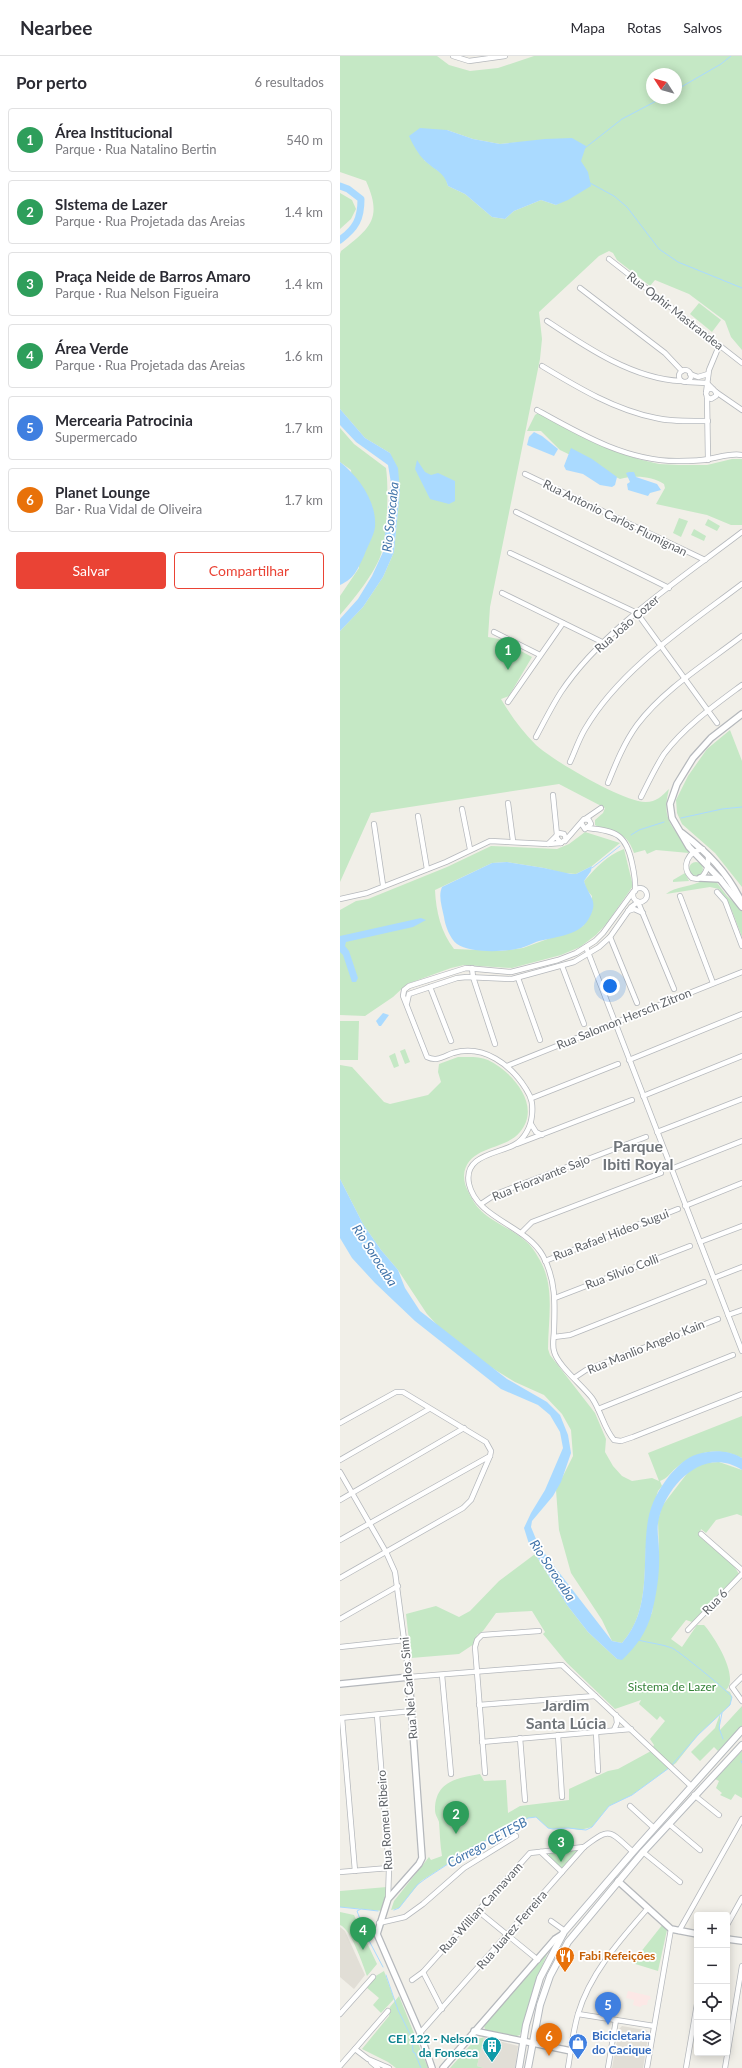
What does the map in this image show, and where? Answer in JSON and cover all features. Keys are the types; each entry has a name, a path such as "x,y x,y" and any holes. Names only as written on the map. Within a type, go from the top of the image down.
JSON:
{"main road":[{"path":"519,2068 523,2041 540,1978 565,1932 654,1828 742,1730"},
{"path":"528,2068 540,2005 550,1976 562,1952 576,1931 643,1852 742,1745"},
{"path":"691,1786 699,1790"}],"street":[{"path":"453,56 469,61 505,56"},
{"name":"Rua Ophir Mastrandea","path":"608,259 742,363"},
{"path":"580,288 665,353 682,371 688,371 690,374 698,376 708,374"},
{"path":"547,320 584,344 633,370 660,379 687,382 707,382 723,398 742,410"},
{"path":"708,460 707,382 708,374 719,346"},
{"path":"542,366 595,396 637,413 668,420 708,421"},
{"path":"681,381 679,375 682,371"},
{"path":"687,382 690,379 690,374"},
{"path":"706,395 708,389 715,390"},
{"path":"708,407 714,399 715,390"},
{"path":"706,395 714,399 723,398"},
{"path":"537,410 575,431 611,447 641,456 677,461 708,460 734,454 742,455"},
{"name":"Rua Antonio Carlos Flumignan","path":"525,474 705,560"},
{"path":"516,512 669,588"},
{"name":"Rua João Cozer","path":"536,737 561,692 582,666 604,643 637,613 742,532"},
{"path":"510,553 637,613 717,723"},
{"path":"570,762 585,730 607,698 626,677 661,647 742,584"},
{"path":"502,593 604,643"},
{"path":"508,702 563,623"},
{"path":"494,632 540,655"},
{"path":"608,783 622,749 638,724 664,696 742,636"},
{"path":"641,797 665,754 683,733 708,710 742,685"},
{"path":"742,714 711,738 692,758 677,784 670,804 672,818 692,854 708,865 742,907"},
{"path":"552,795 557,825 563,842"},
{"path":"508,803 513,841"},
{"path":"601,808 585,819 587,825 595,829 617,835 625,841 629,848 635,878 634,899 641,901"},
{"path":"462,809 470,849"},
{"path":"340,899 367,893 384,885 456,858 470,849 490,841 548,844 563,842 575,832 587,825 594,814"},
{"path":"418,816 427,869"},
{"path":"374,824 384,885"},
{"path":"679,831 703,849 732,882 742,903"},
{"path":"548,844 560,835 575,832"},
{"path":"560,835 563,842"},
{"path":"703,849 692,854 685,867 686,870 692,878 720,879"},
{"path":"700,878 708,865 708,855"},
{"path":"408,1008 406,999 409,994 457,978 518,978 562,966 588,954 610,937 628,911 646,895 635,878"},
{"path":"515,1144 524,1135 531,1124 533,1107 532,1098 507,1066 493,1057 480,1052 455,1053 436,1059 428,1057 403,996 404,990 408,986 450,972 472,968 511,972 558,960 586,948 603,933 634,892 639,888 643,889"},
{"path":"717,892 725,901 742,946"},
{"path":"680,896 713,983"},
{"path":"641,901 644,914 674,989"},
{"path":"628,911 638,910 644,914"},
{"path":"610,937 637,1003"},
{"path":"586,948 742,1351"},
{"path":"562,966 584,1024"},
{"path":"472,968 473,977 495,1044"},
{"name":"Rua Salomon Hersch Zitron","path":"507,1066 742,972"},
{"path":"518,978 540,1040"},
{"path":"430,987 450,1041"},
{"path":"629,1060 742,1014"},
{"path":"643,1096 742,1056"},
{"path":"532,1098 618,1064"},
{"path":"657,1132 742,1099"},
{"path":"632,1100 542,1135 481,1156 471,1167 469,1173 469,1185 488,1212 521,1233 536,1246 545,1261 551,1276 555,1298 553,1346 555,1356 598,1409 610,1436 614,1440 621,1441 742,1394"},
{"path":"531,1124 536,1132 542,1135"},
{"name":"Rua Fioravante Sajo","path":"481,1204 496,1194 646,1137"},
{"path":"671,1169 742,1141"},
{"path":"521,1233 532,1222 661,1173"},
{"path":"685,1206 742,1184"},
{"name":"Rua Rafael Hideo Sugui","path":"545,1261 678,1209"},
{"path":"700,1242 742,1226"},
{"name":"Rua Silvio Colli","path":"555,1298 690,1246"},
{"path":"714,1278 742,1267"},
{"path":"554,1337 570,1335 704,1282"},
{"path":"728,1315 742,1310"},
{"name":"Rua Manlio Angelo Kain","path":"574,1378 586,1370 718,1319"},
{"path":"598,1409 733,1355"},
{"path":"340,1423 396,1392 403,1392 486,1442 491,1450 490,1456 471,1500 463,1508 340,1578"},
{"path":"340,1460 429,1409"},
{"path":"340,1500 464,1428"},
{"path":"340,1540 490,1456"},
{"path":"474,1465 479,1469 482,1475"},
{"name":"Rua Nei Carlos Simi","path":"340,1472 386,1552 395,1572 405,1640 412,1711 422,1858 419,1864 388,1901"},
{"path":"701,1534 742,1570"},
{"name":"Rua 6","path":"688,1630 742,1574"},
{"path":"340,1618 398,1586"},
{"path":"485,1774 474,1647 477,1640 482,1635 539,1631"},
{"path":"340,1647 405,1640"},
{"path":"340,1684 558,1664 565,1667 691,1786"},
{"path":"442,1675 451,1774"},
{"path":"742,1677 732,1688 742,1701"},
{"path":"582,1697 585,1687"},
{"path":"479,1705 595,1696"},
{"path":"354,1871 341,1718 412,1711"},
{"name":"Rua Romeu Ribeiro","path":"377,1715 389,1868 388,1901 380,1923 378,1938 420,2033 432,2068"},
{"path":"614,1730 617,1723 616,1715"},
{"path":"482,1742 631,1729"},
{"path":"596,1732 598,1771"},
{"path":"558,1735 562,1797"},
{"path":"520,1738 525,1800"},
{"path":"694,1796 719,1815"},
{"path":"630,1806 654,1828"},
{"path":"679,1931 742,1818"},
{"path":"669,1824 700,1850"},
{"name":"Rua Juarez Ferreira","path":"420,2033 584,1847 601,1834 608,1833 615,1836 633,1852"},
{"path":"380,1923 405,1917 423,1904 464,1868 516,1836"},
{"name":"Rua Willian Cannavam","path":"412,1980 423,1972 530,1853 584,1847"},
{"path":"541,1852 562,1872"},
{"path":"643,1852 680,1882"},
{"path":"340,1872 389,1868"},
{"path":"618,1881 671,1928 694,1934"},
{"path":"730,1920 742,1898"},
{"path":"568,2068 578,2014 601,1966 648,1908"},
{"path":"478,1911 538,1960"},
{"path":"443,2068 555,1939 565,1932 551,1921"},
{"path":"647,2068 671,1928"},
{"path":"730,1939 742,1941"},
{"path":"725,2068 742,1966"},
{"path":"423,1972 442,2009"},
{"path":"340,2014 373,1977"},
{"path":"340,2066 388,2011"},
{"path":"578,2014 654,2026"},
{"path":"608,2068 616,2020"},
{"path":"686,2068 694,2020"},
{"path":"474,2031 571,2051"},
{"path":"355,2049 378,2068"},
{"path":"368,2059 389,2068"}],"shaded area":[{"path":"340,1927 345,1931 365,1975 354,1989 340,1977"},
{"path":"628,1991 650,1996 651,1999 648,2000 647,2005 640,2007 633,2005 634,2000 626,1998"},
{"path":"622,2026 649,2032 643,2068 612,2068 619,2029"},
{"path":"484,2037 518,2046 515,2068 484,2068 477,2066"}],"green space":[{"path":"340,56 437,56 449,65 470,71 498,68 534,56 742,56 742,350 731,337 725,321 689,294 655,280 650,286 617,260 613,253 609,251 599,256 539,312 542,339 540,359 490,607 488,637 499,639 532,657 509,696 501,699 517,723 531,740 544,752 572,770 622,796 650,802 659,798 669,789 666,810 668,818 689,853 656,850 647,854 645,850 634,853 627,839 618,834 601,829 595,825 595,820 603,813 605,808 559,784 371,813 340,882 340,631 363,607 383,577 394,552 400,491 390,453 365,438 340,409 340,254 341,251 360,236 371,222 373,205 366,181 340,172","holes":["447,130 473,139 500,144 557,139 579,159 586,171 590,186 556,205 541,200 514,211 505,219 492,217 465,194 448,186 445,176 424,160"]},
{"path":"340,193 352,200 356,209 351,219 340,229"},
{"path":"699,303 721,320 712,332 690,314"},
{"path":"538,413 588,440 638,459 659,464 707,465 732,459 742,459 742,525 731,525 707,515 656,504 665,488 664,484 659,481 643,477 620,479 560,450 541,431 527,431 535,415"},
{"path":"340,428 354,444 386,468 387,498 385,533 379,559 364,585 340,615 340,596 359,568 351,470 340,462"},
{"path":"679,518 688,521 681,537 673,533"},
{"path":"708,519 720,526 717,531 705,525"},
{"path":"694,529 706,536 704,541 691,535"},
{"path":"730,730 742,761 742,887 715,853 682,824 677,813 676,800 688,776 707,749"},
{"path":"585,832 620,843 592,866 576,874 563,873 544,868 507,862 492,863 435,890 440,921 449,942 454,949 501,951 523,948 583,926 592,911 592,896 586,889 584,881 607,859 624,849 633,886 607,923 596,935 580,947 561,955 512,968 464,965 451,968 407,984 393,997 365,1016 340,1015 340,910 356,901 368,899 447,867 491,846 557,849 569,844"},
{"path":"693,862 699,862 703,866 703,872 699,876 693,876 689,872 689,866"},
{"path":"685,873 689,881 673,882 673,880"},
{"path":"704,880 715,880 727,896 742,910 742,937 732,911 719,889 710,887 666,894 674,889"},
{"path":"340,1021 359,1021 358,1060 340,1060"},
{"path":"405,1049 410,1062 405,1064 400,1051"},
{"path":"395,1053 399,1066 394,1068 389,1056"},
{"path":"458,1057 481,1058 497,1065 515,1081 522,1091 526,1101 528,1111 526,1122 520,1132 505,1143 479,1153 471,1159 466,1166 464,1176 465,1183 474,1202 480,1209 486,1215 515,1233 532,1247 544,1268 550,1302 548,1349 550,1355 595,1413 606,1439 605,1452 613,1466 622,1476 632,1481 652,1478 659,1481 648,1453 742,1416 742,1458 733,1454 716,1451 699,1454 683,1462 667,1477 660,1481 662,1486 658,1491 651,1513 648,1530 641,1606 631,1631 622,1643 612,1641 602,1620 571,1573 559,1530 556,1490 573,1456 571,1430 562,1414 544,1395 515,1382 489,1366 439,1327 427,1314 398,1270 381,1250 363,1224 340,1179 340,1065 352,1067 384,1102 390,1104 428,1095 441,1082 438,1072 439,1064"},
{"name":"Sistema de Lazer","path":"719,1462 742,1470 742,1516 737,1514 716,1520 706,1533 701,1529 699,1536 734,1566 739,1574 692,1622 686,1620 671,1639 682,1647 697,1625 704,1625 714,1638 728,1667 730,1676 729,1684 726,1690 730,1692 732,1697 730,1705 698,1735 676,1763 632,1795 609,1806 592,1827 580,1830 568,1828 553,1829 548,1828 536,1817 528,1818 469,1849 421,1881 399,1908 391,1910 394,1901 429,1857 431,1860 442,1856 439,1822 435,1810 439,1793 448,1783 463,1777 480,1774 484,1781 506,1780 508,1813 520,1806 569,1800 569,1789 608,1771 618,1769 651,1751 654,1745 650,1739 665,1721 660,1716 657,1720 639,1704 641,1700 615,1709 567,1663 543,1634 545,1632 532,1611 496,1613 483,1631 477,1635 474,1644 459,1654 411,1658 406,1614 436,1606 459,1617 470,1611 499,1581 535,1554 567,1605 588,1632 617,1659 652,1613 659,1553 658,1520 662,1506 689,1471 704,1463"},
{"path":"742,1706 742,1726 718,1751 714,1747 700,1761 691,1752 715,1728 720,1714 720,1730"},
{"path":"742,1751 742,1798 735,1794 731,1800 720,1795 722,1793 716,1788 719,1781 715,1779"},
{"path":"578,1850 561,1869 549,1856 549,1854"},
{"path":"387,1887 383,1911 340,1907 340,1891"},
{"path":"340,1912 354,1915 377,1964 367,1976 360,1956 352,1940 344,1928 340,1925"},
{"path":"663,1924 667,1930 658,1971 632,1963"},
{"path":"548,1952 535,1983 520,2035 514,2037 485,2030 484,2025"},
{"path":"384,1971 394,1999 381,2013 373,2005 379,1998 366,1987 374,1977"},
{"path":"399,1996 428,2068 396,2068 388,2062 362,2049 389,2016 390,2007"},
{"path":"484,2037 477,2066 484,2068 450,2068 475,2040"}],"water":[{"path":"420,128 447,130 473,139 500,144 545,139 572,138 586,146 581,161 588,172 591,186 568,200 556,205 541,200 514,211 505,219 492,217 465,194 448,186 442,175 420,155 409,136"},
{"path":"340,409 365,438 390,453 398,468 400,491 394,552 383,577 363,607 340,631 340,619 358,599 372,576 383,552 391,483 388,465 356,442 340,425"},
{"path":"534,432 542,436 558,449 554,456 527,445 529,437"},
{"path":"571,448 592,459 617,477 615,485 612,487 600,485 583,474 566,470 564,466"},
{"path":"417,460 425,472 431,475 438,473 455,481 455,501 449,504 430,499 415,469"},
{"path":"340,462 354,475 370,499 375,518 375,527 372,538 357,569 349,579 340,585"},
{"path":"634,472 636,477 657,484 661,490 650,493 648,496 628,490 627,484 630,482 626,473"},
{"path":"507,862 571,874 576,874 592,866 591,871 584,881 593,903 593,908 588,920 584,925 572,933 536,942 519,949 486,951 469,949 454,942 445,924 440,898 442,887 492,863"},
{"path":"421,918 426,920 413,927 346,942 345,946 349,951 358,978 356,982 352,982 343,955 340,952 340,936"},
{"path":"383,1013 389,1015 381,1026 379,1026 376,1021"},
{"path":"340,1179 363,1224 381,1250 398,1270 405,1288 420,1311 507,1379 547,1402 560,1415 568,1435 571,1453 561,1482 553,1496 532,1521 531,1527 538,1544 612,1641 622,1643 632,1629 638,1615 644,1584 646,1536 649,1514 653,1502 665,1481 682,1463 694,1455 720,1452 731,1453 742,1458 742,1470 728,1464 715,1462 702,1465 679,1481 671,1492 664,1505 658,1522 659,1574 650,1619 640,1639 622,1660 617,1659 588,1632 567,1605 529,1544 524,1528 545,1490 563,1448 560,1432 550,1415 538,1405 501,1389 415,1321 375,1283 352,1258 340,1238"}],"waterway":[{"path":"682,87 721,64 731,56"},
{"path":"585,148 622,119 651,104"},
{"path":"590,183 614,196 627,207 659,249 678,262 742,288"},
{"name":"Rio Sorocaba","path":"340,186 348,189 361,199 359,218 354,227 340,240"},
{"path":"681,818 722,809 742,807"},
{"path":"631,835 639,830 664,822"},
{"path":"592,868 620,846"},
{"name":"Córrego CETESB","path":"638,1640 672,1648 704,1672 732,1697 730,1705 698,1735 671,1766"},
{"path":"722,1713 719,1728 723,1739"},
{"name":"Córrego CETESB","path":"394,1910 399,1908 417,1885 425,1879 469,1849 528,1818 536,1817 548,1828 586,1830 592,1827 609,1806 632,1795 669,1768"},
{"path":"340,1907 359,1909"},
{"name":"Córrego CETESB","path":"378,1911 361,1909 357,1911 366,1935 383,1967"},
{"name":"Córrego CETESB","path":"386,1975 398,2010 412,2038 413,2052 415,2053 421,2068"}],"place":[{"name":"Área Institucional","path":"508,670"},
{"name":"SIstema de Lazer","path":"456,1834"},
{"name":"Praça Neide de Barros Amaro","path":"561,1862"},
{"name":"Área Verde","path":"363,1950"},
{"name":"Fabi Refeições","path":"565,1973"},
{"name":"Mercearia Patrocinia","path":"608,2025"},
{"name":"Planet Lounge","path":"549,2056"},
{"name":"Bicicletaria do Cacique","path":"578,2060"},
{"name":"CEI 122 - Nelson da Fonseca","path":"492,2063"}],"district":[{"name":"Parque Ibiti Royal","path":"638,1155"},
{"name":"Jardim Santa Lúcia","path":"566,1714"}]}
